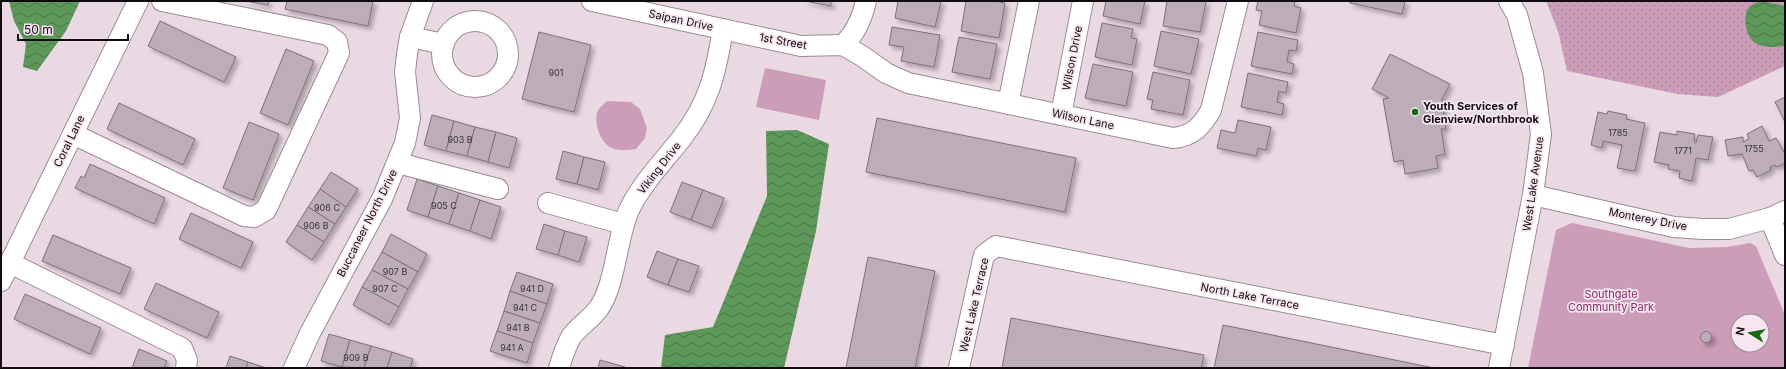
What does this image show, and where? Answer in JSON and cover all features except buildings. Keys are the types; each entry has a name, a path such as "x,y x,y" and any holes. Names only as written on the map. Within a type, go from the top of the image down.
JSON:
{"street":[{"name":"Coral Lane","path":"5,272 138,1"},
{"path":"73,134 244,216 254,217 266,210 339,53 337,42 328,35 162,1"},
{"name":"Buccaneer North Drive","path":"294,368 310,333 382,199 405,144 410,118 405,72 410,37 423,1"},
{"name":"Saipan Drive","path":"592,1 723,30"},
{"path":"843,45 851,38 858,27 866,1"},
{"path":"1008,104 1029,1"},
{"name":"Wilson Drive","path":"1061,115 1083,1"},
{"name":"Wilson Lane","path":"843,45 886,73 908,83 1173,138 1185,137 1195,131 1205,120 1210,110 1238,1"},
{"name":"West Lake Avenue","path":"1499,368 1533,194 1540,134 1533,73 1517,15 1510,1"},
{"name":"1st Street","path":"723,30 801,46 843,45"},
{"name":"Viking Drive","path":"559,368 562,357 572,337 599,308 610,285 623,224 633,201 652,173 682,138 705,101 717,63 723,30"},
{"path":"410,37 444,44"},
{"path":"398,163 498,189"},
{"name":"Monterey Drive","path":"1533,194 1674,227 1729,230 1777,215"},
{"path":"548,203 623,224"},
{"path":"1777,215 1785,255"},
{"name":"North Lake Terrace","path":"996,246 1504,345"},
{"name":"West Lake Terrace","path":"959,368 984,254 996,246"},
{"path":"5,272 182,348 187,360 186,368"}],"green space":[{"path":"1546,1 1785,1 1785,66 1718,97 1677,94 1567,71 1558,31"},
{"path":"765,68 826,80 819,120 756,107"},
{"path":"607,101 631,102 640,109 647,128 645,138 636,149 614,149 604,142 599,132 596,120 598,110"},
{"name":"Southgate Community Park","path":"1572,223 1689,248 1727,247 1750,243 1756,246 1785,315 1785,368 1528,368 1556,230"}],"water":[{"path":"9,1 80,1 66,31 37,71 23,67 26,44 14,21"},
{"path":"1761,1 1785,6 1785,46 1763,46 1757,44 1750,37 1745,23 1746,13 1750,6"},
{"path":"797,130 829,144 816,231 784,368 661,368 665,335 713,327 767,196 766,131"}],"place":[{"name":"Youth Services of Glenview/Northbrook","path":"1415,112"}]}
